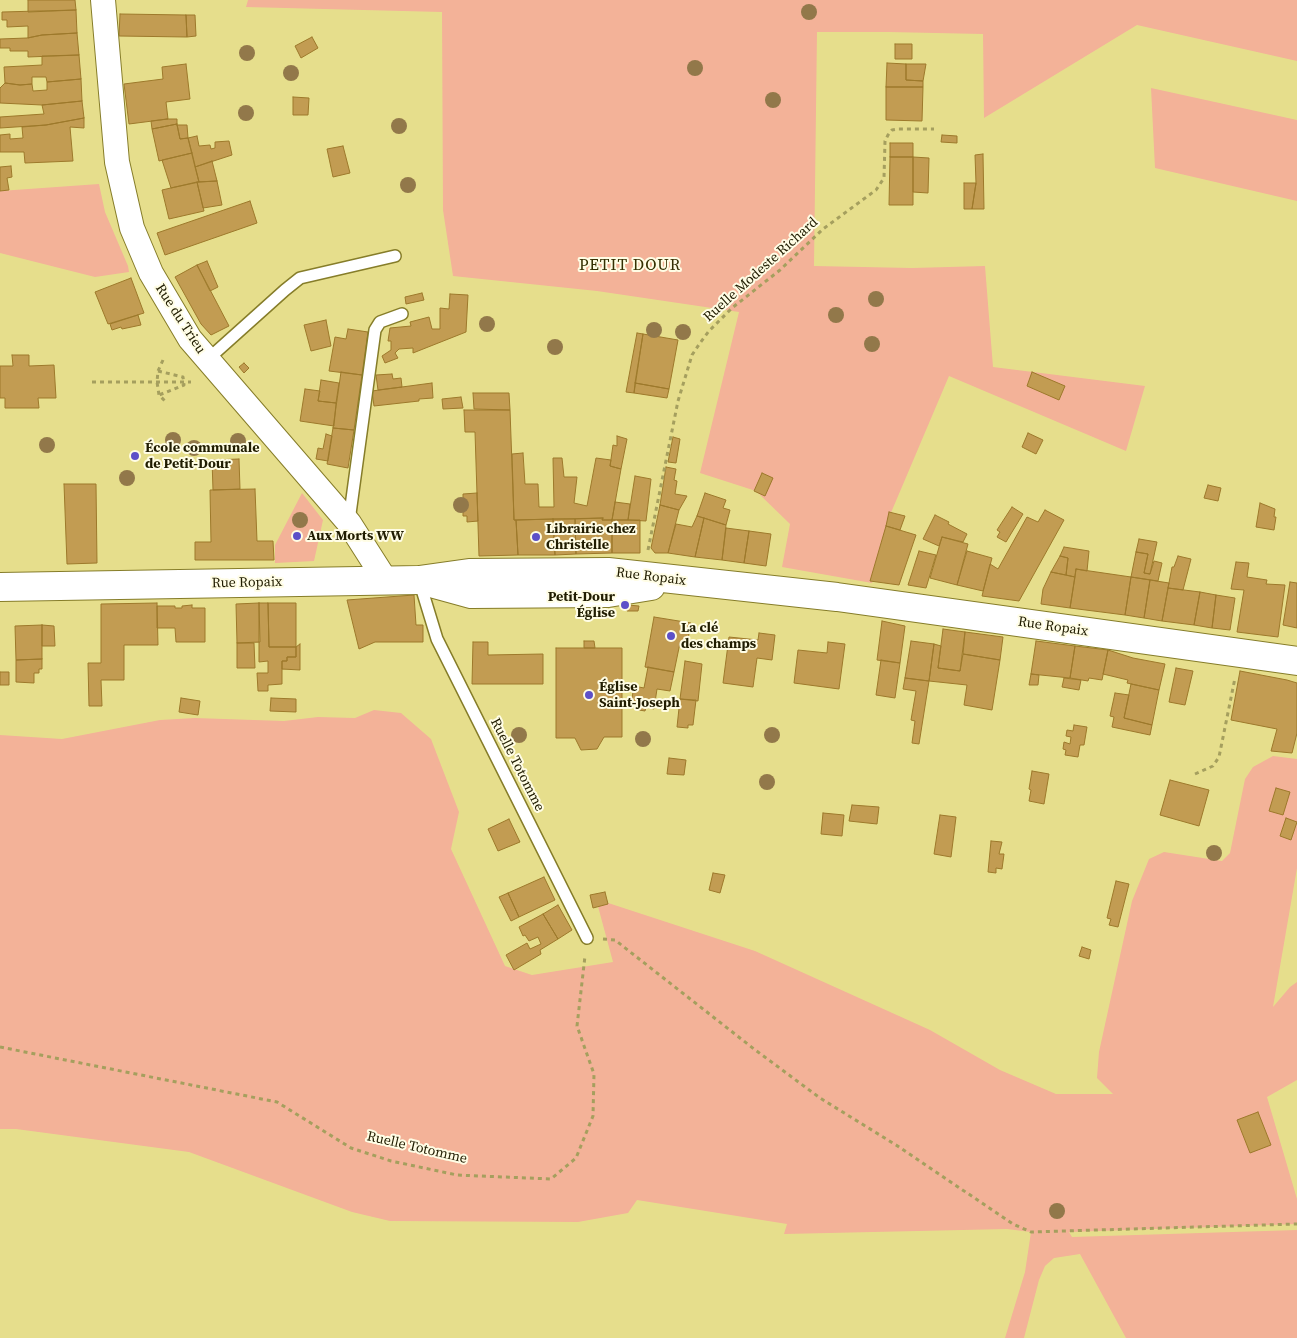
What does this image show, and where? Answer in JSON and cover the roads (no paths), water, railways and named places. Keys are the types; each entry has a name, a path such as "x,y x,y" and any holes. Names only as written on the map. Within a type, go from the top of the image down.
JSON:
{"street":[{"name":"Rue du Trieu","path":"103,0 116,149 132,228 151,273 164,298 190,339 349,523 386,581"},
{"name":"Rue Ropaix","path":"0,587 386,581 419,580 469,574 608,572 837,597 1297,661"},
{"path":"419,580 471,594 608,593 677,580"}],"lane":[{"path":"207,360 300,278 395,256"},
{"path":"349,523 375,330 380,322 402,314"},
{"name":"Ruelle Totomme","path":"419,580 437,639 587,938"}],"place":[{"name":"École communale de Petit-Dour","path":"135,456"},
{"name":"Aux Morts WW","path":"297,536"},
{"name":"Librairie chez Christelle","path":"536,537"},
{"name":"Petit-Dour Église","path":"625,605"},
{"name":"La clé des champs","path":"671,636"},
{"name":"Église Saint-Joseph","path":"589,695"}],"district":[{"name":"PETIT DOUR","path":"630,266"}]}
